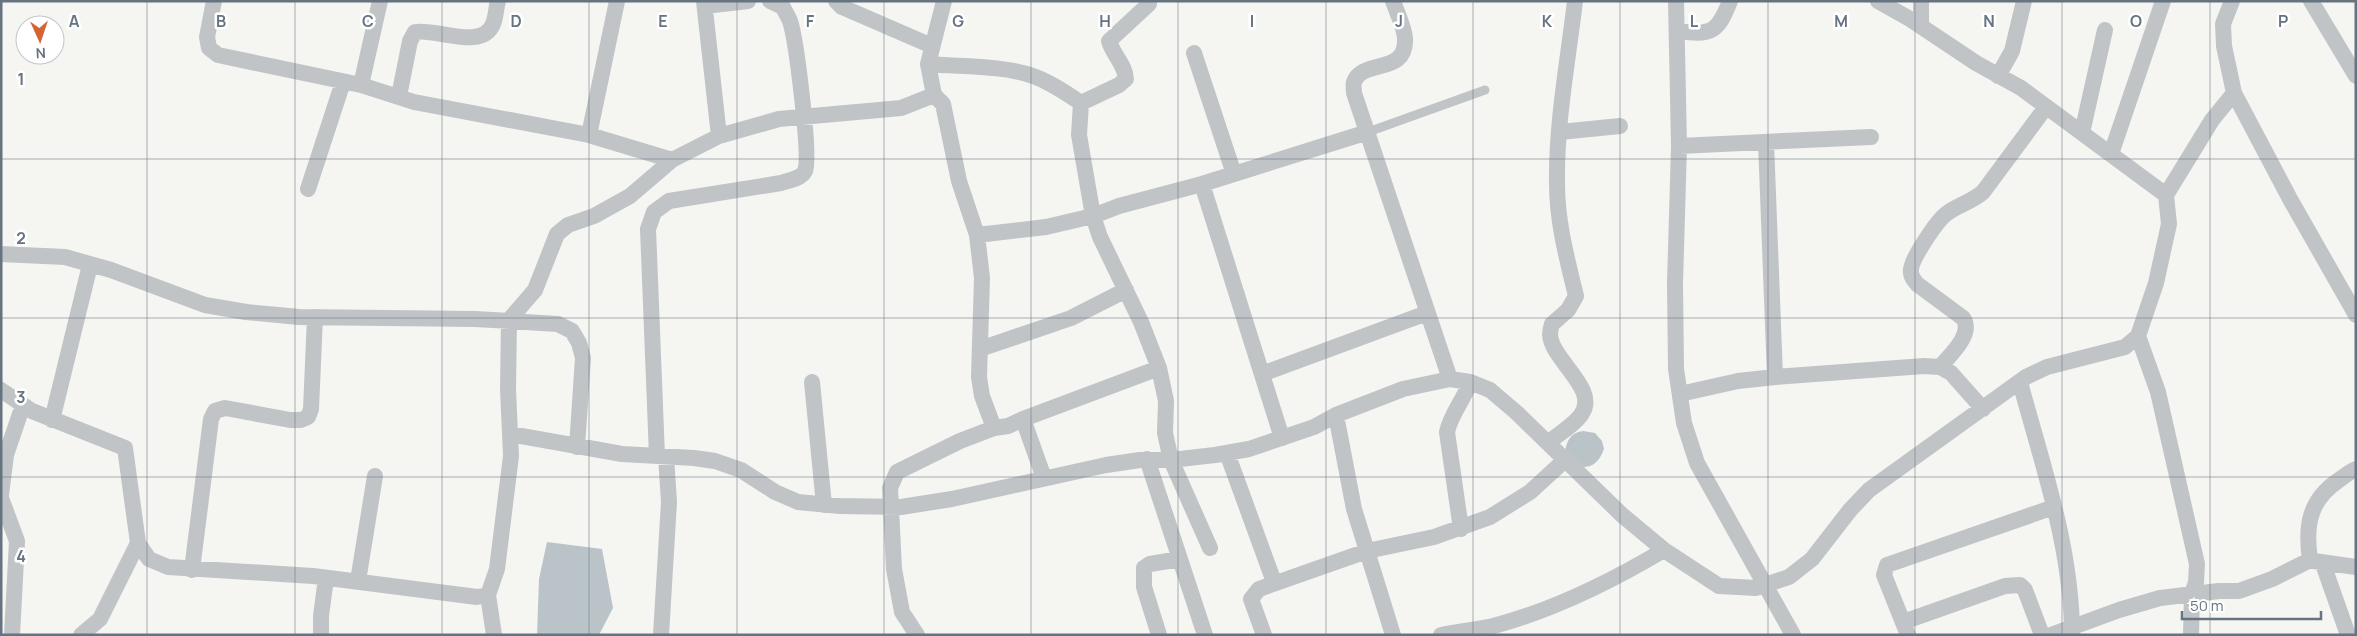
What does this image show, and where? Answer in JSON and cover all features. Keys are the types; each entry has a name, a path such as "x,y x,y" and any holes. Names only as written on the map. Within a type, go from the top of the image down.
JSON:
{"street":[{"path":"214,1 207,37 209,48 218,54 361,85 414,102 588,135 672,160"},
{"path":"361,85 380,1"},
{"path":"399,96 410,41 414,32 426,30 463,38 482,36 493,25 498,1"},
{"path":"588,135 617,1"},
{"path":"719,136 704,4 748,1"},
{"path":"660,635 669,502 662,456 648,229 654,212 670,200 781,183 797,178 804,172 807,160 804,116 790,22 783,7 770,1"},
{"path":"836,1 842,7 932,46"},
{"path":"944,1 928,64 934,95 943,104 959,181 977,235 982,278 979,377 982,396 994,428"},
{"path":"1393,1 1405,36 1405,49 1397,61 1362,73 1354,81 1354,93 1450,379"},
{"path":"1548,443 1580,416 1586,406 1583,391 1557,352 1550,336 1552,324 1568,310 1576,296 1561,235 1557,183 1560,132 1575,1"},
{"path":"1676,1 1679,146 1675,283 1676,369 1684,423 1697,463 1793,635"},
{"path":"1677,31 1701,34 1714,30 1722,22 1730,1"},
{"path":"1878,1 1921,26 1976,64 2021,88 2166,195"},
{"path":"1921,1 1921,26"},
{"path":"1998,76 2012,51 2024,1"},
{"path":"2112,154 2163,1"},
{"path":"2311,1 2356,76"},
{"path":"1081,103 1119,85 1126,79 1125,69 1112,51 1109,41 1149,2"},
{"path":"2229,2 2223,24 2224,46 2234,93 2290,199 2356,315"},
{"path":"2082,133 2105,30"},
{"path":"1194,53 1234,174"},
{"path":"928,64 1000,70 1033,76 1058,88 1081,103"},
{"path":"308,190 343,82"},
{"path":"510,434 622,454 715,461 741,470 775,492 798,502 890,508 952,499 1044,478 1146,460 1171,460 1227,452 1282,438 1314,427 1336,415 1403,389 1450,379 1470,382 1490,390 1622,515 1664,550 1719,586 1756,588 1789,577 1812,559 1850,510 1870,490 1927,447 1983,410 2020,382 2047,367 2125,347 2138,336 2156,283 2169,224 2166,195 2212,120 2234,93"},
{"path":"494,635 488,595 497,569 511,456 509,320 535,290 557,234 568,225 594,216 630,196 672,160 719,136 779,119 901,108 934,95"},
{"path":"1081,103 1079,135 1093,216 1100,237 1126,290 1159,368 1166,401 1165,433 1171,460 1210,548"},
{"path":"1940,367 1967,332 1967,324 1963,318 1917,284 1912,277 1912,263 1937,223 1945,215 1974,200 1983,192 2046,107"},
{"path":"1560,132 1620,126"},
{"path":"977,235 1046,226 1093,216 1128,203 1202,184 1368,132"},
{"path":"1679,146 1870,137"},
{"path":"1766,142 1775,376"},
{"path":"1202,184 1282,438"},
{"path":"1,254 64,257 90,264 205,305 246,312 315,317 509,320 558,324 572,331 579,343 583,358 577,447"},
{"path":"52,420 90,264"},
{"path":"980,349 1071,318 1126,290"},
{"path":"1262,374 1427,312"},
{"path":"192,570 210,419 215,411 225,408 290,420 300,420 308,417 311,409 315,317"},
{"path":"2138,336 2155,383 2197,564 2196,582 2192,594 2191,635"},
{"path":"1680,394 1738,381 1775,376 1924,366 1940,367 1951,373 1983,410"},
{"path":"917,635 902,612 894,568 890,488 897,472 960,441 994,428 1008,426 1159,368"},
{"path":"812,382 824,505"},
{"path":"1461,529 1448,432 1450,420 1465,396 1470,382"},
{"path":"2020,382 2054,507 2069,579 2072,631"},
{"path":"1,390 52,420 85,434 111,441 125,448 138,543 149,559 168,567 358,580 478,596 488,595"},
{"path":"12,635 9,541 1,496 6,455 24,405"},
{"path":"1336,415 1354,509 1393,635"},
{"path":"1023,419 1044,478"},
{"path":"1227,452 1274,582"},
{"path":"1146,460 1205,635"},
{"path":"1264,635 1251,599 1259,589 1367,550 1434,537 1461,529 1490,517 1530,492 1565,460"},
{"path":"2348,635 2308,541 2310,517 2324,490 2356,469"},
{"path":"358,580 375,476"},
{"path":"2042,635 2025,590 2020,585 2013,584 1905,628 1884,575 1887,565 2054,507"},
{"path":"81,635 100,619 138,543"},
{"path":"1441,635 1499,625 1576,596 1617,578 1664,550"},
{"path":"1159,635 1144,587 1144,568 1150,564 1180,559"},
{"path":"2051,635 2072,631 2160,598 2239,591 2317,562 2356,567"},
{"path":"321,635 326,578"}],"lane":[{"path":"1368,132 1485,90"}],"shaded area":[{"path":"1583,431 1595,433 1602,441 1604,449 1595,463 1580,467 1565,452 1570,438"},
{"path":"547,542 602,549 613,608 599,635 537,635 539,579"}]}
